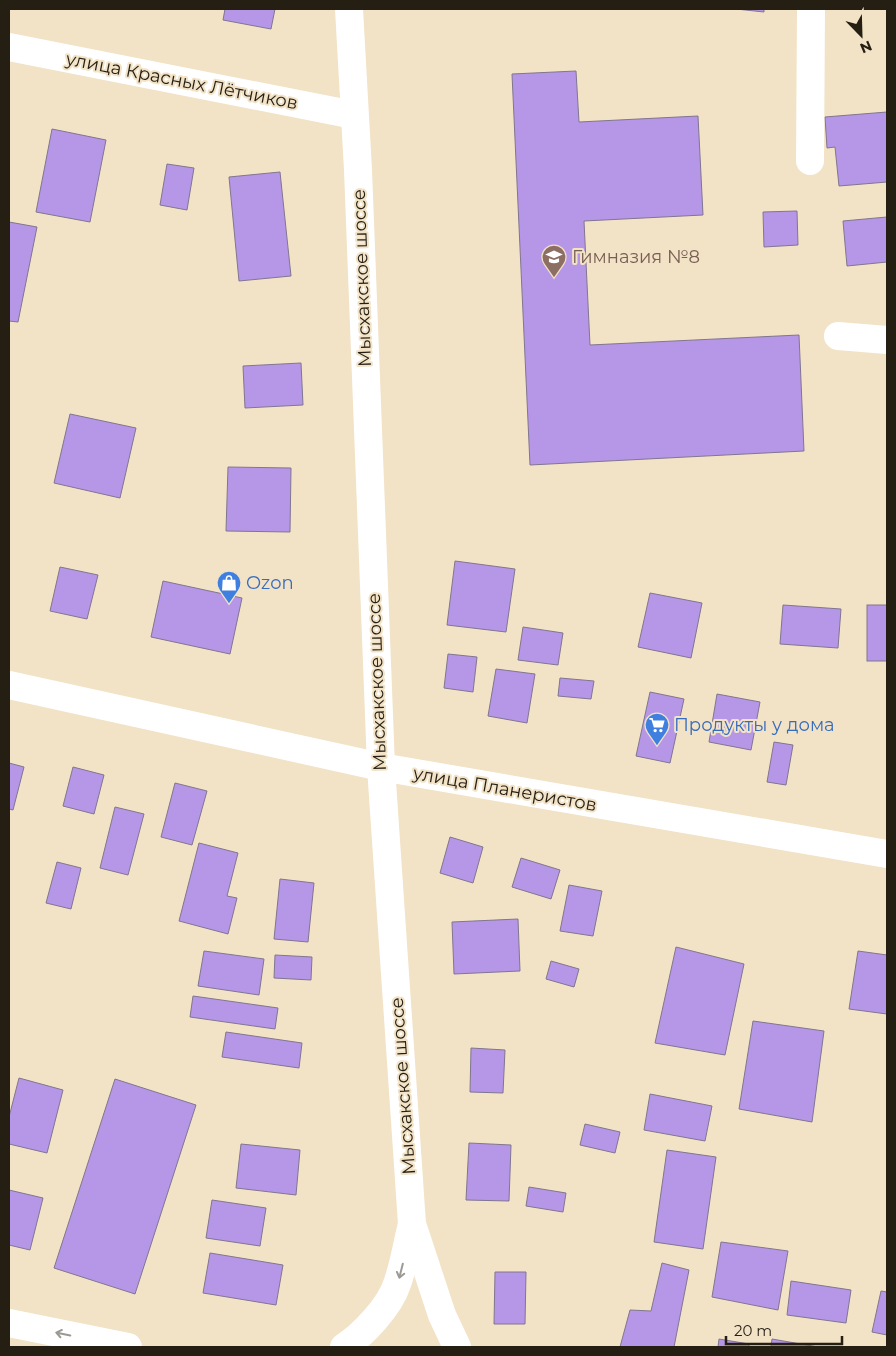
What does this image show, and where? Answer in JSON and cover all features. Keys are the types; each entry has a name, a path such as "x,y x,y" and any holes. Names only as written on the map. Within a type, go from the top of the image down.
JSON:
{"street":[{"name":"Мысхакское шоссе","path":"349,9 381,767 412,1224 442,1315 457,1347"},
{"path":"810,160 811,9"},
{"name":"улица Красных Лётчиков","path":"9,47 354,115"},
{"path":"838,336 887,340"},
{"name":"улица Планеристов","path":"9,685 381,767 887,854"},
{"path":"344,1347 355,1340 379,1314 397,1285 412,1224"},
{"path":"9,1323 128,1347"}],"building":[{"path":"225,9 275,9 271,29 223,20"},
{"path":"736,9 764,9 764,12"},
{"name":"Гимназия №8","path":"576,71 579,122 698,116 703,215 584,221 590,345 799,335 804,451 530,465 512,74"},
{"path":"887,112 887,182 839,186 835,147 827,148 825,117"},
{"path":"52,129 106,140 90,222 36,212"},
{"path":"167,164 194,168 187,210 160,205"},
{"path":"280,172 291,276 239,281 229,177"},
{"path":"797,211 798,245 764,247 763,212"},
{"path":"887,217 887,262 847,266 843,221"},
{"path":"9,222 37,227 18,322 9,321"},
{"path":"301,363 303,405 245,408 243,366"},
{"path":"70,414 136,428 120,498 54,483"},
{"path":"228,467 291,468 290,532 226,531"},
{"path":"455,561 515,569 506,632 447,625"},
{"path":"60,567 98,575 87,619 50,611"},
{"path":"163,581 242,598 230,654 151,637"},
{"path":"650,593 702,603 691,658 638,647"},
{"path":"783,605 841,609 838,648 780,644"},
{"path":"867,605 887,605 887,661 867,661"},
{"path":"523,627 563,633 558,665 518,660"},
{"path":"448,654 477,657 473,692 444,688"},
{"path":"496,669 535,674 527,723 488,716"},
{"path":"560,678 594,681 591,699 558,696"},
{"path":"650,692 684,699 670,763 636,756"},
{"path":"717,694 760,702 751,750 709,742"},
{"path":"774,742 793,745 786,785 767,782"},
{"path":"9,763 24,767 13,810 9,809"},
{"path":"73,767 104,775 94,814 63,806"},
{"path":"175,783 207,791 192,845 161,837"},
{"path":"115,807 144,814 128,875 100,868"},
{"path":"450,837 483,847 473,883 440,873"},
{"path":"199,843 238,853 227,896 237,898 228,934 179,921"},
{"path":"521,858 560,870 551,899 512,887"},
{"path":"57,862 81,868 71,909 46,903"},
{"path":"280,879 314,883 308,942 274,939"},
{"path":"569,885 602,891 593,936 560,931"},
{"path":"518,919 520,971 454,974 452,922"},
{"path":"676,947 744,964 725,1055 655,1043"},
{"path":"204,951 264,959 259,995 198,986"},
{"path":"858,951 887,955 887,1014 849,1009"},
{"path":"275,955 312,957 311,980 274,978"},
{"path":"551,961 579,969 574,987 546,979"},
{"path":"193,996 278,1008 275,1029 190,1017"},
{"path":"753,1021 824,1031 812,1122 739,1109"},
{"path":"226,1032 302,1043 299,1068 222,1057"},
{"path":"471,1048 505,1050 503,1093 470,1092"},
{"path":"19,1078 63,1090 47,1153 9,1144 9,1117"},
{"path":"115,1079 196,1105 135,1294 54,1268"},
{"path":"650,1094 712,1106 705,1141 644,1130"},
{"path":"585,1124 620,1132 615,1153 580,1145"},
{"path":"469,1143 511,1145 509,1201 466,1200"},
{"path":"241,1144 300,1150 296,1195 236,1188"},
{"path":"667,1150 716,1157 703,1249 654,1242"},
{"path":"529,1187 566,1193 563,1212 526,1206"},
{"path":"9,1190 43,1198 30,1250 9,1245"},
{"path":"212,1200 266,1208 260,1246 206,1238"},
{"path":"721,1242 788,1251 778,1310 712,1297"},
{"path":"210,1253 283,1265 276,1305 203,1293"},
{"path":"662,1263 689,1270 674,1347 620,1347 630,1310 651,1311"},
{"path":"495,1272 526,1272 525,1324 494,1324"},
{"path":"791,1281 851,1290 846,1323 787,1315"},
{"path":"881,1291 887,1292 887,1335 872,1332"},
{"path":"719,1339 749,1344 749,1347 718,1347"},
{"path":"772,1339 818,1347 771,1347"}],"place":[{"name":"Гимназия №8","path":"554,278"},
{"name":"Ozon","path":"229,604"},
{"name":"Продукты у дома","path":"657,746"}]}
